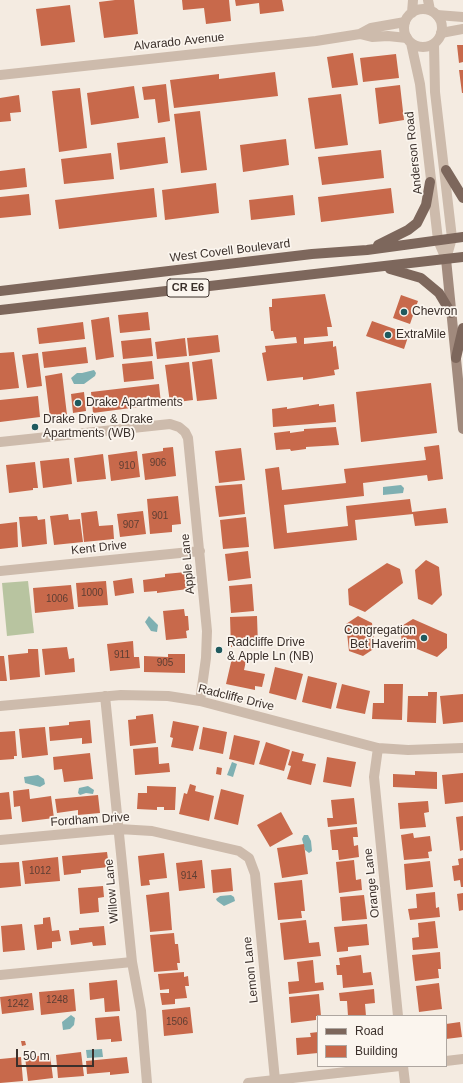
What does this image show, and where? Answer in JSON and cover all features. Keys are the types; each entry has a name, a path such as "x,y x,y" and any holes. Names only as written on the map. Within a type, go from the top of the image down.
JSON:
{"main road":[{"path":"446,170 463,198"},
{"path":"367,250 395,237 417,223 426,205 430,182"},
{"name":"West Covell Boulevard","path":"0,291 312,254 367,250 463,237"},
{"name":"CR E6","path":"0,310 463,257"},
{"name":"Anderson Road","path":"446,259 463,429"},
{"path":"376,267 398,270 421,278 439,294 452,313"},
{"path":"456,358 463,328"}],"street":[{"path":"412,13 413,0"},
{"path":"428,0 434,13 441,27 441,32 434,44 423,47 409,40 405,32 405,22 412,13 420,10 434,13 463,16"},
{"name":"Alvarado Avenue","path":"0,75 360,34 371,28 405,22"},
{"path":"441,32 463,29"},
{"name":"Alvarado Avenue","path":"360,34 372,38 388,36 409,40"},
{"name":"Anderson Road","path":"409,40 420,84 430,182 438,240 446,259"},
{"name":"Anderson Road","path":"434,44 435,92 446,170 452,238 446,259"},
{"name":"Apple Lane","path":"0,442 170,424 179,427 188,438 207,631 206,658 200,701"},
{"name":"Kent Drive","path":"0,571 200,551"},
{"name":"Radcliffe Drive","path":"0,706 105,696 149,695 200,701 378,748 408,750 463,748"},
{"name":"Willow Lane","path":"105,696 132,962 141,1011 148,1083"},
{"name":"Orange Lane","path":"378,748 374,777 398,1015"},
{"name":"Fordham Drive","path":"0,840 119,829 152,831 239,851 249,858"},
{"name":"Lemon Lane","path":"249,858 255,874 276,1080"},
{"path":"0,975 132,962"},
{"path":"447,1061 463,1059"},
{"path":"248,1083 392,1067"},
{"path":"401,1067 405,1083"}],"green space":[{"path":"28,581 34,633 7,636 2,583"}],"water":[{"path":"94,370 96,373 95,376 84,384 74,384 71,378 77,373"},
{"path":"401,485 404,488 403,493 383,495 383,487"},
{"path":"149,616 158,625 157,632 151,631 145,622"},
{"path":"232,762 237,764 233,777 227,775"},
{"path":"38,775 44,779 45,784 40,787 25,783 24,777"},
{"path":"88,786 94,790 93,794 86,793 80,795 78,793 79,788"},
{"path":"304,835 308,835 311,841 312,851 309,853 305,850 302,839"},
{"path":"231,895 234,897 235,901 224,906 216,899 220,896"},
{"path":"71,1015 75,1018 74,1025 70,1029 63,1030 62,1022"},
{"path":"102,1049 103,1057 87,1058 86,1050"}],"building":[{"path":"134,0 138,34 104,38 99,2"},
{"path":"182,0 229,0 231,21 206,24 204,8 183,10"},
{"path":"235,0 282,0 284,11 260,14 259,3 236,6"},
{"path":"70,5 75,42 41,46 36,9"},
{"path":"457,45 463,45 463,62 459,63"},
{"path":"353,53 358,85 332,88 327,57"},
{"path":"396,54 399,78 363,82 360,58"},
{"path":"459,70 463,70 463,93 462,93"},
{"path":"275,72 278,96 174,108 170,80 219,74 219,79"},
{"path":"166,84 170,121 158,123 155,99 144,100 142,87"},
{"path":"400,85 404,120 379,124 375,88"},
{"path":"134,86 139,118 91,125 87,93"},
{"path":"80,88 87,148 59,152 52,91"},
{"path":"341,94 348,145 315,149 308,98"},
{"path":"19,95 21,112 10,113 11,121 0,122 0,98"},
{"path":"200,111 207,170 181,173 174,114"},
{"path":"165,137 168,163 120,170 117,143"},
{"path":"286,139 289,165 243,172 240,145"},
{"path":"381,150 384,178 322,185 318,157"},
{"path":"111,153 114,179 64,184 61,159"},
{"path":"25,168 27,187 0,190 0,171"},
{"path":"216,183 219,213 165,220 162,190"},
{"path":"154,188 157,217 59,229 55,200"},
{"path":"391,188 394,213 321,222 318,197"},
{"path":"29,194 31,215 0,218 0,197"},
{"path":"293,195 295,215 251,220 249,200"},
{"path":"325,294 332,327 327,327 328,336 304,338 304,344 333,341 333,347 336,346 339,369 334,370 335,375 303,380 303,377 267,381 262,353 266,352 265,346 297,343 296,337 275,339 273,331 271,331 269,307 272,307 272,299"},
{"path":"401,295 418,301 410,324 393,318"},
{"path":"148,312 150,330 120,333 118,315"},
{"path":"109,317 114,357 96,360 91,320"},
{"name":"ExtraMile","path":"372,321 409,334 404,349 366,336"},
{"path":"83,322 85,339 39,344 37,328"},
{"path":"218,335 220,352 189,356 187,338"},
{"path":"151,338 153,356 123,359 121,341"},
{"path":"185,338 187,356 157,359 155,342"},
{"path":"86,347 88,363 44,368 42,352"},
{"path":"14,352 19,388 0,390 0,353"},
{"path":"38,353 42,386 27,388 22,355"},
{"path":"212,359 217,399 197,401 192,362"},
{"path":"152,361 154,379 124,382 122,364"},
{"path":"189,362 193,400 170,403 165,365"},
{"path":"62,373 67,415 50,417 45,376"},
{"path":"431,383 437,433 361,442 356,392"},
{"path":"159,384 161,404 93,413 91,392"},
{"name":"Drake Apartments","path":"84,392 86,411 73,413 71,394"},
{"path":"38,396 40,417 0,422 0,400"},
{"path":"319,404 319,406 334,404 336,422 273,427 272,409 287,407 287,409"},
{"path":"336,427 339,445 306,447 306,449 291,451 290,449 276,450 274,433 290,431 290,433 304,431 304,429"},
{"path":"439,445 443,479 428,481 427,475 363,483 364,496 284,505 287,533 348,526 346,506 410,499 412,512 446,508 448,523 415,526 413,514 355,520 357,540 274,549 265,469 279,467 282,490 346,483 344,469 426,460 424,447"},
{"path":"173,447 176,476 145,480 142,454 163,451 163,448"},
{"path":"241,448 245,480 219,483 215,451"},
{"path":"137,451 140,477 111,481 108,455"},
{"path":"103,454 106,479 77,482 74,458"},
{"path":"69,458 72,484 43,488 40,461"},
{"path":"35,462 38,488 9,493 6,465"},
{"path":"242,484 245,514 219,517 215,486"},
{"path":"178,496 181,524 172,525 172,532 150,534 147,499"},
{"path":"97,511 99,526 113,525 114,539 84,542 81,513"},
{"path":"143,511 146,534 120,537 117,514"},
{"path":"68,514 69,520 80,519 83,542 54,545 50,516"},
{"path":"37,516 38,520 45,519 47,544 22,547 19,517"},
{"path":"246,517 249,547 223,549 220,520"},
{"path":"17,522 18,547 0,549 0,524"},
{"path":"248,551 251,578 228,581 225,554"},
{"path":"426,560 439,567 442,595 432,605 418,599 415,570"},
{"path":"387,563 400,569 403,583 365,612 349,605 348,589"},
{"path":"186,572 188,589 157,593 157,591 144,592 143,580 165,577 165,574"},
{"path":"132,578 134,593 115,596 113,581"},
{"path":"106,581 108,605 78,607 76,583"},
{"path":"252,584 254,611 231,613 229,586"},
{"path":"71,585 74,609 35,613 33,588"},
{"path":"184,609 185,616 188,616 189,630 186,631 187,638 166,640 163,611"},
{"path":"257,616 258,646 231,647 230,617"},
{"path":"358,616 372,623 375,648 363,656 349,651 346,624"},
{"name":"Congregation Bet Haverim","path":"413,619 447,634 447,648 437,657 402,643 400,627"},
{"path":"133,641 134,657 139,657 140,668 110,671 107,644"},
{"path":"67,647 69,659 74,658 75,672 45,675 42,649"},
{"path":"28,649 38,649 40,677 10,680 8,655 28,653"},
{"path":"168,654 185,654 185,673 144,672 144,656 168,657"},
{"path":"0,656 4,656 7,681 0,681"},
{"path":"232,658 246,661 244,670 265,674 262,687 255,686 255,690 226,684"},
{"path":"275,667 303,674 296,700 269,693"},
{"path":"308,676 337,683 331,709 302,702"},
{"path":"342,684 370,691 365,714 336,708"},
{"path":"384,684 403,684 402,720 372,719 373,703 384,703"},
{"path":"428,692 437,692 436,723 407,722 408,696 428,696"},
{"path":"463,694 463,722 443,724 440,696"},
{"path":"153,714 156,743 130,746 128,720 136,719 136,716"},
{"path":"90,720 92,743 82,744 82,738 50,741 49,727 69,725 69,722"},
{"path":"173,721 199,726 193,751 171,747 173,738 170,737"},
{"path":"45,727 48,755 22,758 19,729"},
{"path":"203,727 227,732 223,754 199,749"},
{"path":"15,731 17,756 14,756 14,759 0,760 0,732"},
{"path":"234,735 260,741 254,765 229,759"},
{"path":"266,742 290,750 284,771 259,764"},
{"path":"158,747 159,764 169,763 170,772 135,775 133,749"},
{"path":"292,751 304,754 302,761 316,764 311,785 287,779 291,766 288,765"},
{"path":"90,753 93,779 64,782 62,769 54,770 53,757"},
{"path":"327,757 356,762 351,787 323,782"},
{"path":"217,767 222,768 221,775 216,774"},
{"path":"415,771 437,772 437,789 393,787 393,774 415,775"},
{"path":"463,773 463,802 445,804 442,775"},
{"path":"190,784 196,786 195,791 214,796 209,821 179,814 184,793 187,794"},
{"path":"147,786 176,787 175,810 164,810 164,807 157,807 157,810 137,809 138,793 147,793"},
{"path":"29,789 30,799 51,796 54,818 22,822 20,806 14,807 13,791"},
{"path":"221,789 244,795 238,825 214,819"},
{"path":"9,792 12,819 0,820 0,793"},
{"path":"98,795 100,813 78,815 78,810 57,813 55,799"},
{"path":"354,798 357,824 328,827 327,818 333,818 331,800"},
{"path":"428,801 429,812 424,813 426,827 400,829 398,803"},
{"path":"281,812 293,834 270,847 257,825"},
{"path":"463,816 463,850 460,851 456,817"},
{"path":"357,827 358,837 353,837 354,846 358,845 359,857 339,860 338,850 332,850 330,830"},
{"path":"413,833 414,838 430,836 432,851 428,852 429,858 404,860 401,835"},
{"path":"304,844 308,874 282,878 277,848"},
{"path":"107,852 109,867 81,870 81,873 64,875 62,856"},
{"path":"164,853 167,878 149,880 150,885 141,886 138,856"},
{"path":"58,857 60,881 25,884 22,861"},
{"path":"463,858 463,887 461,887 460,880 454,881 452,866 459,865 458,859"},
{"path":"202,860 205,888 179,891 176,863"},
{"path":"354,860 356,880 361,879 362,890 339,893 336,862"},
{"path":"430,861 433,887 406,890 404,864"},
{"path":"19,862 21,886 0,888 0,863"},
{"path":"231,868 233,891 213,893 211,870"},
{"path":"302,880 305,911 301,911 302,918 278,920 274,883"},
{"path":"103,886 104,897 98,898 99,912 80,914 78,888"},
{"path":"169,892 172,930 150,932 146,895"},
{"path":"435,892 436,908 439,907 440,917 410,920 408,909 417,908 416,894"},
{"path":"463,893 463,910 459,911 457,894"},
{"path":"364,895 367,919 342,921 340,897"},
{"path":"50,917 52,931 59,930 61,941 52,942 52,948 37,950 34,925 43,924 43,918"},
{"path":"306,920 309,943 319,942 321,956 284,960 280,923"},
{"path":"435,921 438,948 413,950 412,938 419,937 418,923"},
{"path":"22,924 25,950 3,952 1,926"},
{"path":"367,924 369,945 348,947 348,951 337,952 334,927"},
{"path":"104,926 106,945 93,946 92,942 71,945 69,931 79,930 79,928"},
{"path":"174,933 175,944 178,944 180,963 177,963 178,970 154,972 150,935"},
{"path":"440,952 441,969 438,969 439,978 415,981 412,955"},
{"path":"361,955 363,973 371,972 373,985 343,988 342,975 337,975 336,965 340,965 339,958"},
{"path":"313,960 315,983 323,982 324,990 289,994 288,982 299,981 297,962"},
{"path":"184,972 184,977 188,976 189,986 185,986 187,998 175,999 175,1004 162,1005 160,993 169,993 169,989 160,990 158,974"},
{"path":"117,980 120,1011 105,1012 104,998 90,1000 89,983"},
{"path":"439,983 442,1009 419,1012 416,986"},
{"path":"74,989 76,1011 41,1015 39,992"},
{"path":"374,989 375,1003 365,1004 366,1015 348,1015 347,1001 340,1001 339,993"},
{"path":"32,993 34,1010 2,1014 0,997"},
{"path":"319,994 321,1015 316,1016 316,1020 291,1023 289,997"},
{"path":"190,1007 193,1033 164,1036 162,1010"},
{"path":"119,1016 122,1041 111,1042 111,1039 97,1040 95,1018"},
{"path":"460,1022 462,1037 447,1039 447,1024"},
{"path":"317,1032 317,1053 297,1055 296,1038 311,1037 310,1033"},
{"path":"21,1041 25,1041 26,1045 22,1046"},
{"path":"81,1052 84,1076 58,1078 56,1055"},
{"path":"50,1055 53,1078 28,1081 25,1057"},
{"path":"21,1057 23,1081 0,1083 0,1059"},
{"path":"127,1057 129,1073 110,1075 110,1072 87,1074 86,1061"}],"place":[{"name":"Chevron","path":"404,312"},
{"name":"ExtraMile","path":"388,335"},
{"name":"Drake Apartments","path":"78,403"},
{"name":"Drake Drive & Drake Apartments (WB)","path":"35,427"},
{"name":"Congregation Bet Haverim","path":"424,638"},
{"name":"Radcliffe Drive & Apple Ln (NB)","path":"219,650"}]}
